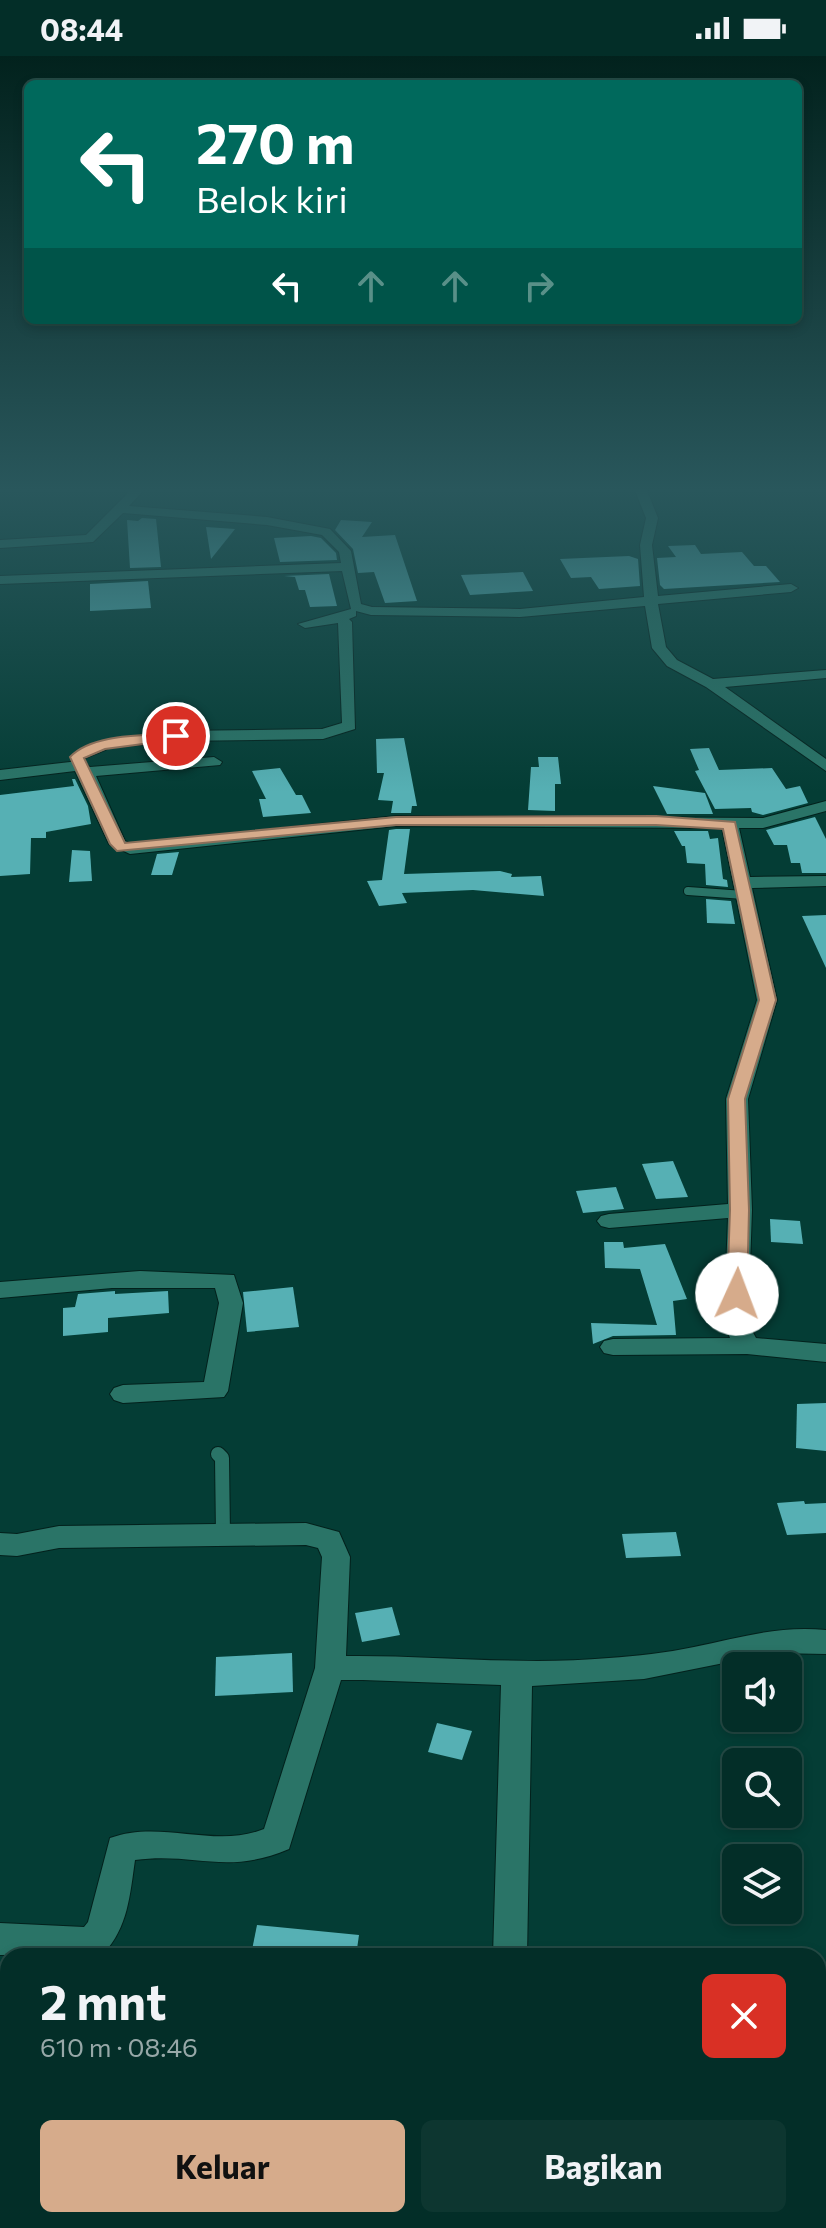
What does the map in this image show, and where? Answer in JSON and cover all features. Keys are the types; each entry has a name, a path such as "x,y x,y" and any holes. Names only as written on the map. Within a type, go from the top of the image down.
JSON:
{"street":[{"path":"351,589 355,606 360,609"},
{"path":"652,589 659,648 672,663 711,684 826,766"},
{"path":"305,624 340,618 360,609 504,613 775,589"},
{"path":"104,746 176,736 323,734 350,726 345,622 340,618"},
{"path":"711,684 826,674"},
{"path":"0,775 214,762"},
{"path":"83,769 118,844 130,849 396,821 656,820 730,825 763,823 826,806"},
{"path":"730,825 767,1000 737,1099 740,1210 736,1323 747,1346"},
{"path":"743,889 826,881"},
{"path":"609,1221 740,1210"},
{"path":"0,1290 62,1283 225,1281 231,1303 215,1391 123,1394"},
{"path":"613,1347 747,1346 826,1353"},
{"path":"0,1544 17,1545 59,1537 306,1534 329,1540 336,1557 330,1668 277,1839 268,1845 238,1849 122,1848 108,1920 103,1933 91,1943 0,1939"},
{"path":"330,1668 517,1674 608,1670 695,1659 746,1644 799,1638 826,1642"},
{"path":"510,1948 517,1674"}],"lane":[{"path":"83,769 77,757 104,746"},
{"path":"688,891 743,889"},
{"path":"218,1454 222,1458 223,1535"}],"building":[{"path":"90,589 149,589 151,608 90,611"},
{"path":"333,589 337,606 310,607 305,590 299,590"},
{"path":"380,589 413,589 417,601 385,603"},
{"path":"467,589 533,591 470,595"},
{"path":"404,738 417,806 412,806 411,813 391,813 393,801 378,800 384,773 377,773 376,739"},
{"path":"709,748 719,770 772,768 786,789 800,786 808,803 763,815 752,812 751,808 715,809 695,771 699,770 690,749"},
{"path":"538,757 558,757 561,784 555,784 555,811 528,810 531,767 539,767"},
{"path":"280,768 296,795 302,795 311,813 263,817 259,799 266,799 252,771"},
{"path":"72,779 75,779 88,806 91,824 46,832 46,838 31,838 30,874 0,876 0,795 74,786"},
{"path":"653,786 705,793 713,814 667,814"},
{"path":"815,817 826,839 826,873 802,873 800,863 791,863 787,845 774,845 766,830"},
{"path":"410,829 404,874 500,871 512,874 511,877 541,876 544,896 473,890 402,893 407,903 379,906 367,881 382,880 389,830"},
{"path":"674,831 708,831 710,839 718,838 723,879 727,880 728,887 706,885 705,864 687,863 685,846 682,846"},
{"path":"72,850 90,851 92,881 69,882"},
{"path":"179,852 172,875 151,875 157,854"},
{"path":"706,899 731,901 735,924 707,923"},
{"path":"826,915 826,968 802,916"},
{"path":"673,1161 688,1197 656,1199 642,1164"},
{"path":"616,1187 624,1209 583,1213 576,1191"},
{"path":"770,1219 800,1221 803,1244 771,1242"},
{"path":"604,1242 623,1242 624,1248 665,1244 687,1299 673,1301 676,1335 613,1336 593,1344 591,1323 657,1325 640,1269 605,1268"},
{"path":"293,1287 299,1327 247,1332 243,1292"},
{"path":"115,1291 115,1294 168,1291 169,1313 108,1318 108,1332 63,1336 63,1308 75,1307 78,1294"},
{"path":"826,1403 826,1451 796,1448 797,1404"},
{"path":"804,1501 805,1504 826,1503 826,1533 787,1535 777,1503"},
{"path":"676,1532 681,1556 626,1558 622,1534"},
{"path":"392,1607 400,1635 362,1642 355,1613"},
{"path":"292,1653 293,1692 215,1696 216,1657"},
{"path":"437,1723 472,1731 462,1760 428,1752"},
{"path":"257,1925 359,1935 357,1948 252,1948"}],"route":[{"path":"176,736 104,746 77,757 122,848 396,821 656,820 730,825 767,1000 737,1099 740,1210 737,1294"}]}
